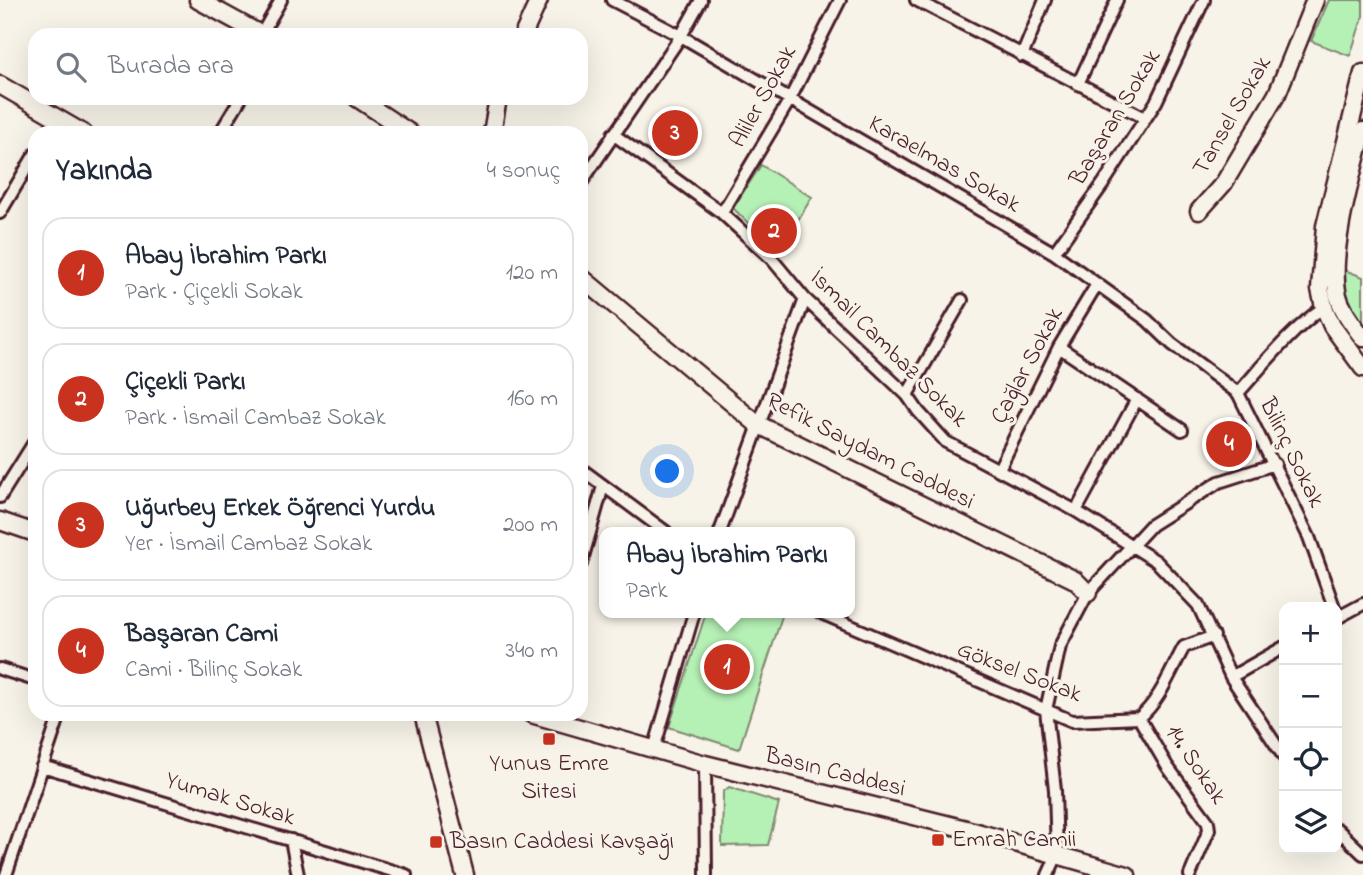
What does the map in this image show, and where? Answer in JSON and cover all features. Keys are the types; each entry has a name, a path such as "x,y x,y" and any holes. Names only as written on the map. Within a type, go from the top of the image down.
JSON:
{"street":[{"path":"198,0 249,28"},
{"path":"266,28 281,0"},
{"path":"526,28 539,0"},
{"name":"Karaelmas Sokak","path":"612,0 681,36 1054,253 1238,393"},
{"path":"588,172 681,36 701,0"},
{"name":"Aliler Sokak","path":"722,213 789,101 840,0"},
{"path":"916,0 1145,118"},
{"path":"1023,56 1045,0"},
{"path":"1078,84 1117,0"},
{"name":"Başaran Sokak","path":"1054,253 1156,102 1204,0"},
{"name":"Tansel Sokak","path":"1199,211 1224,183 1277,94 1315,0"},
{"path":"1363,73 1325,226 1320,279 1324,307 1332,326 1363,368"},
{"path":"0,85 52,126"},
{"path":"224,126 237,105"},
{"path":"368,105 399,126"},
{"path":"493,126 497,105"},
{"path":"1363,131 1341,227 1337,291 1341,305 1363,338"},
{"name":"İsmail Cambaz Sokak","path":"613,134 722,213 771,258 805,299 907,395 946,442 1076,511 1156,561 1198,605 1231,677 1279,749"},
{"path":"0,213 28,166"},
{"name":"Refik Saydam Caddesi","path":"588,283 757,424 1075,580 1088,593"},
{"name":"Çağlar Sokak","path":"999,469 1059,347 1097,284"},
{"path":"722,527 757,424 805,299"},
{"path":"907,395 962,300"},
{"name":"Bilinç Sokak","path":"1324,307 1292,334 1238,393 1309,537 1332,602"},
{"path":"1059,347 1182,430"},
{"path":"1076,511 1137,399"},
{"path":"0,497 28,452"},
{"path":"1048,875 1057,855 1055,790 1045,710 1059,646 1088,593 1151,524 1220,482 1275,464"},
{"path":"588,474 659,527"},
{"path":"588,539 603,486"},
{"path":"0,521 28,531"},
{"path":"1342,612 1363,604"},
{"path":"654,749 693,618"},
{"name":"Göksel Sokak","path":"833,618 1072,721 1139,718"},
{"path":"1139,718 1157,696 1184,647 1214,636"},
{"path":"1231,677 1279,650"},
{"path":"0,670 28,678"},
{"name":"14. Sokak","path":"1139,718 1167,766 1208,822 1209,830 1190,875"},
{"path":"6,875 58,721"},
{"path":"425,721 465,875"},
{"name":"Basın Caddesi","path":"557,721 705,764 967,829 1127,875"},
{"path":"705,764 706,875"},
{"name":"Yumak Sokak","path":"42,766 406,875"},
{"path":"1342,834 1363,854"},
{"path":"291,841 298,875"}],"green space":[{"path":"1329,0 1363,0 1363,16 1350,56 1311,41"},
{"path":"761,165 812,197 778,253 733,208"},
{"path":"1339,268 1363,277 1363,338 1349,318"},
{"path":"704,618 781,618 739,749 669,727"},
{"path":"729,787 779,803 768,845 722,846 723,792"}],"place":[{"name":"Uğurbey Erkek Öğrenci Yurdu","path":"675,133"},
{"name":"Çiçekli Parkı","path":"774,231"},
{"name":"Başaran Cami","path":"1229,444"},
{"name":"Abay İbrahim Parkı","path":"727,667"},
{"name":"Yunus Emre Sitesi","path":"549,739"},
{"name":"Emrah Camii","path":"938,840"},
{"name":"Basın Caddesi Kavşağı","path":"436,842"}]}
